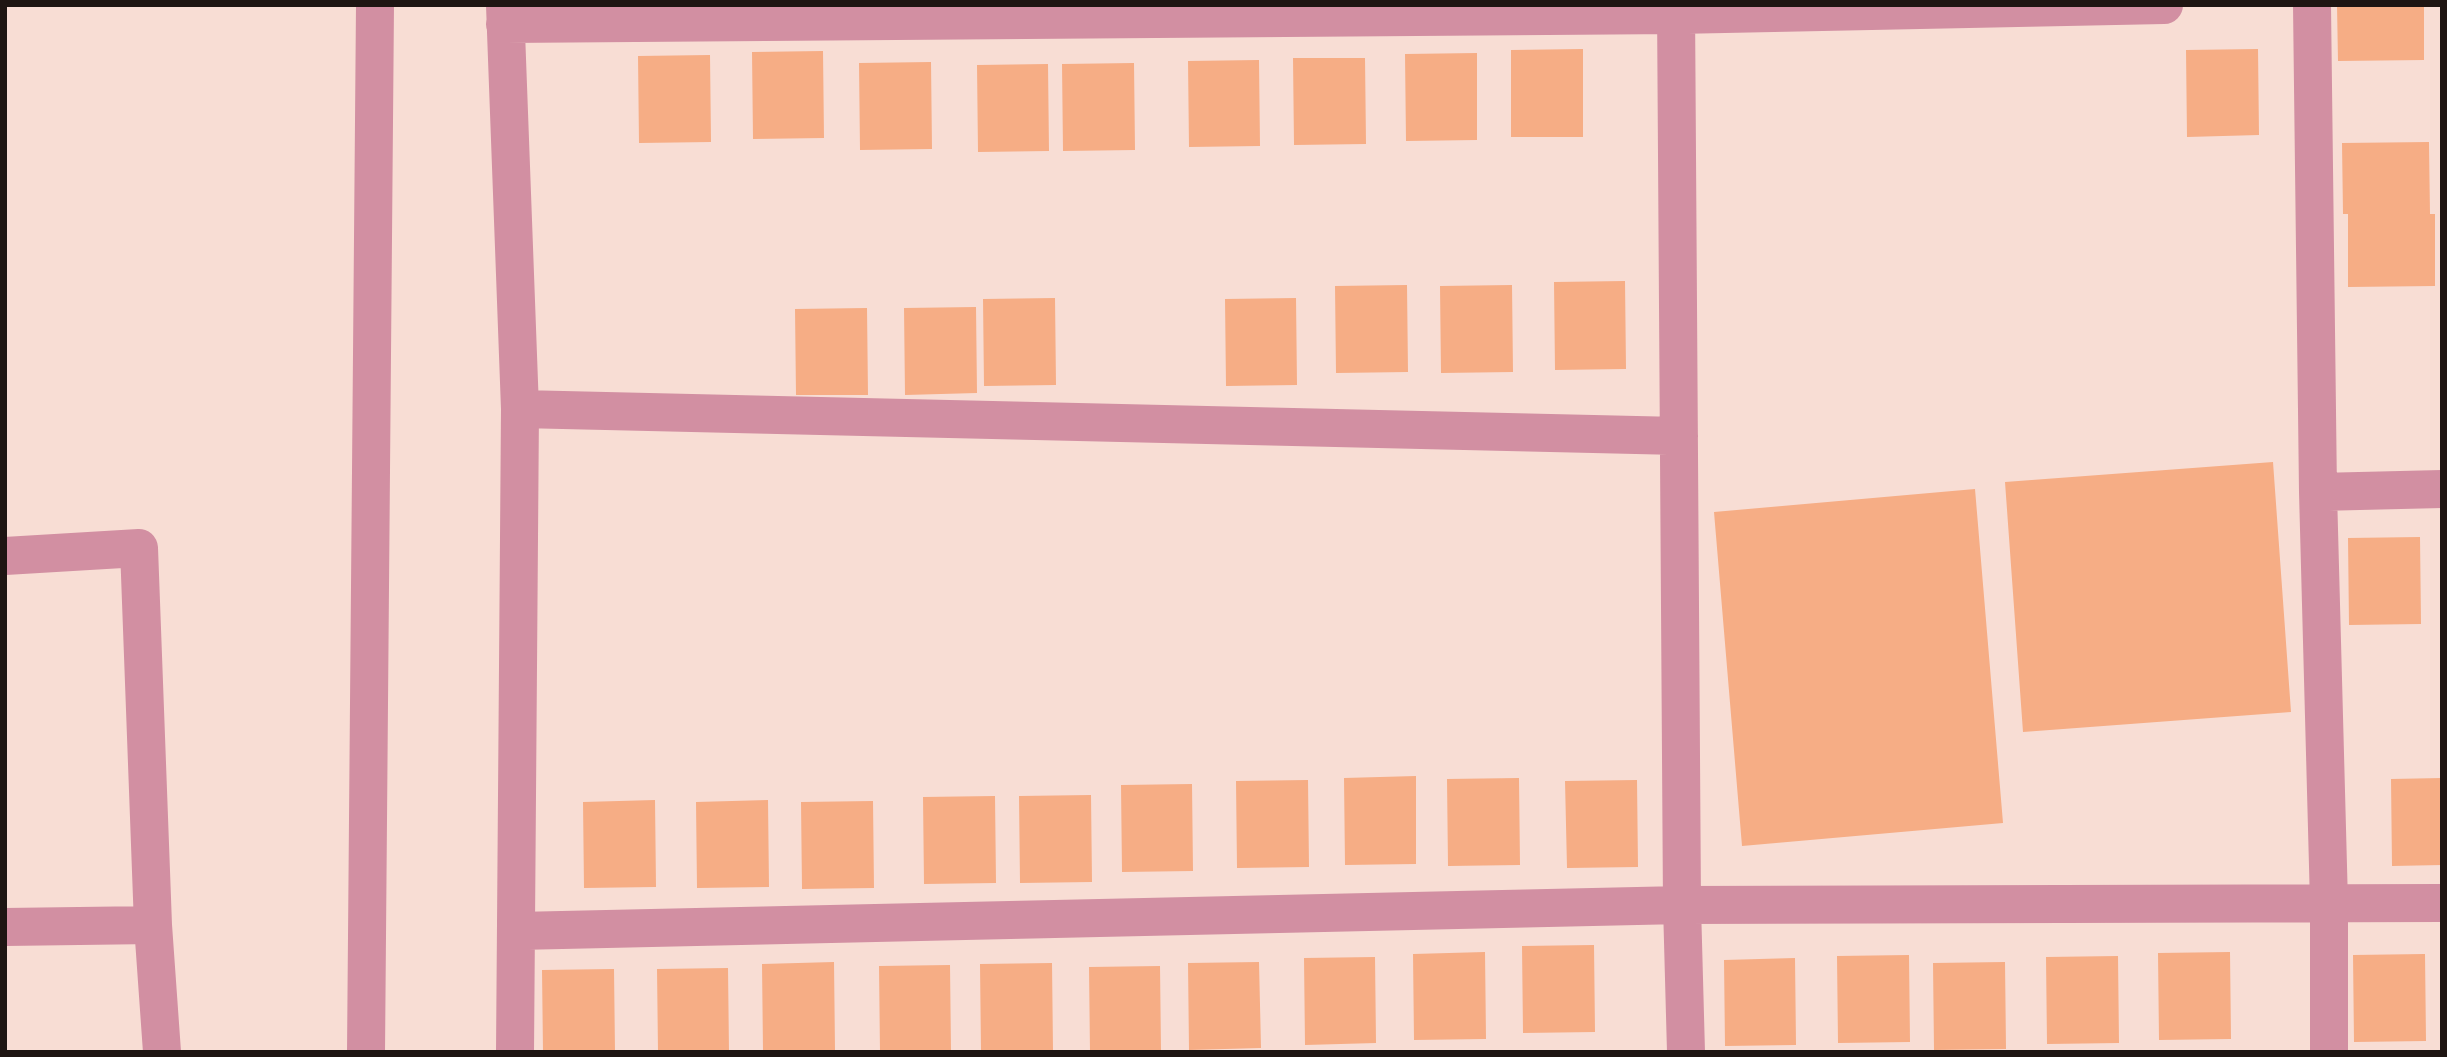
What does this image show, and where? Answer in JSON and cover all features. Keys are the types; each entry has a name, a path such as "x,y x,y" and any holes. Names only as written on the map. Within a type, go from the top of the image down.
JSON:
{"street":[{"path":"366,1052 375,5"},
{"path":"515,1052 520,409 505,15 2164,5"},
{"path":"2312,5 2318,492 2329,903 2329,1052"},
{"path":"1676,10 1682,905 1686,1052"},
{"path":"520,409 1679,436"},
{"path":"2318,492 2442,489"},
{"path":"5,556 139,548 153,925 162,1052"},
{"path":"517,931 1682,905 2442,903"},
{"path":"5,928 153,925"}],"building":[{"path":"2337,5 2424,5 2424,60 2338,61"},
{"path":"1583,49 1583,137 1511,137 1511,50"},
{"path":"2258,49 2259,135 2187,137 2186,50"},
{"path":"823,51 824,138 753,139 752,52"},
{"path":"1477,53 1477,140 1406,141 1405,54"},
{"path":"710,55 711,142 639,143 638,56"},
{"path":"1293,58 1365,58 1366,144 1294,145"},
{"path":"1259,60 1260,146 1189,147 1188,61"},
{"path":"931,62 932,149 860,150 859,63"},
{"path":"1134,63 1135,150 1063,151 1062,64"},
{"path":"1048,64 1049,151 978,152 977,65"},
{"path":"2429,142 2430,214 2435,214 2435,286 2348,287 2348,214 2343,214 2342,143"},
{"path":"1625,281 1626,369 1555,370 1554,282"},
{"path":"1407,285 1408,372 1336,373 1335,286"},
{"path":"1512,285 1513,372 1441,373 1440,286"},
{"path":"1055,298 1056,385 984,386 983,299"},
{"path":"1296,298 1297,385 1226,386 1225,299"},
{"path":"976,307 977,393 905,395 904,308"},
{"path":"867,308 868,395 796,395 795,309"},
{"path":"2273,462 2291,712 2023,732 2005,482"},
{"path":"1975,489 2003,823 1742,846 1714,512"},
{"path":"2420,537 2421,624 2349,625 2348,538"},
{"path":"1416,776 1416,864 1345,865 1344,778"},
{"path":"1519,778 1520,865 1448,866 1447,779"},
{"path":"2442,778 2442,865 2392,866 2391,779"},
{"path":"1308,780 1309,867 1237,868 1236,781"},
{"path":"1637,780 1638,867 1567,868 1565,781"},
{"path":"1192,784 1193,871 1122,872 1121,785"},
{"path":"1091,795 1092,882 1020,883 1019,796"},
{"path":"995,796 996,883 924,884 923,797"},
{"path":"655,800 656,887 584,888 583,802"},
{"path":"768,800 769,887 697,888 696,802"},
{"path":"873,801 874,888 802,889 801,802"},
{"path":"1594,945 1595,1032 1523,1033 1522,946"},
{"path":"1485,952 1486,1039 1414,1040 1413,954"},
{"path":"2230,952 2231,1039 2159,1040 2158,953"},
{"path":"2425,954 2426,1041 2354,1042 2353,955"},
{"path":"1909,955 1910,1042 1838,1043 1837,956"},
{"path":"2118,956 2119,1043 2047,1044 2046,957"},
{"path":"1375,957 1376,1043 1305,1045 1304,958"},
{"path":"1795,958 1796,1045 1725,1046 1724,960"},
{"path":"834,962 835,1050 763,1051 762,964"},
{"path":"1259,962 1261,1048 1189,1050 1188,963"},
{"path":"2005,962 2006,1049 1934,1050 1933,963"},
{"path":"1052,963 1053,1050 981,1051 980,964"},
{"path":"950,965 951,1052 880,1052 879,966"},
{"path":"1160,966 1161,1052 1090,1052 1089,967"},
{"path":"728,968 729,1052 658,1052 657,969"},
{"path":"614,969 615,1052 543,1052 542,970"}]}
